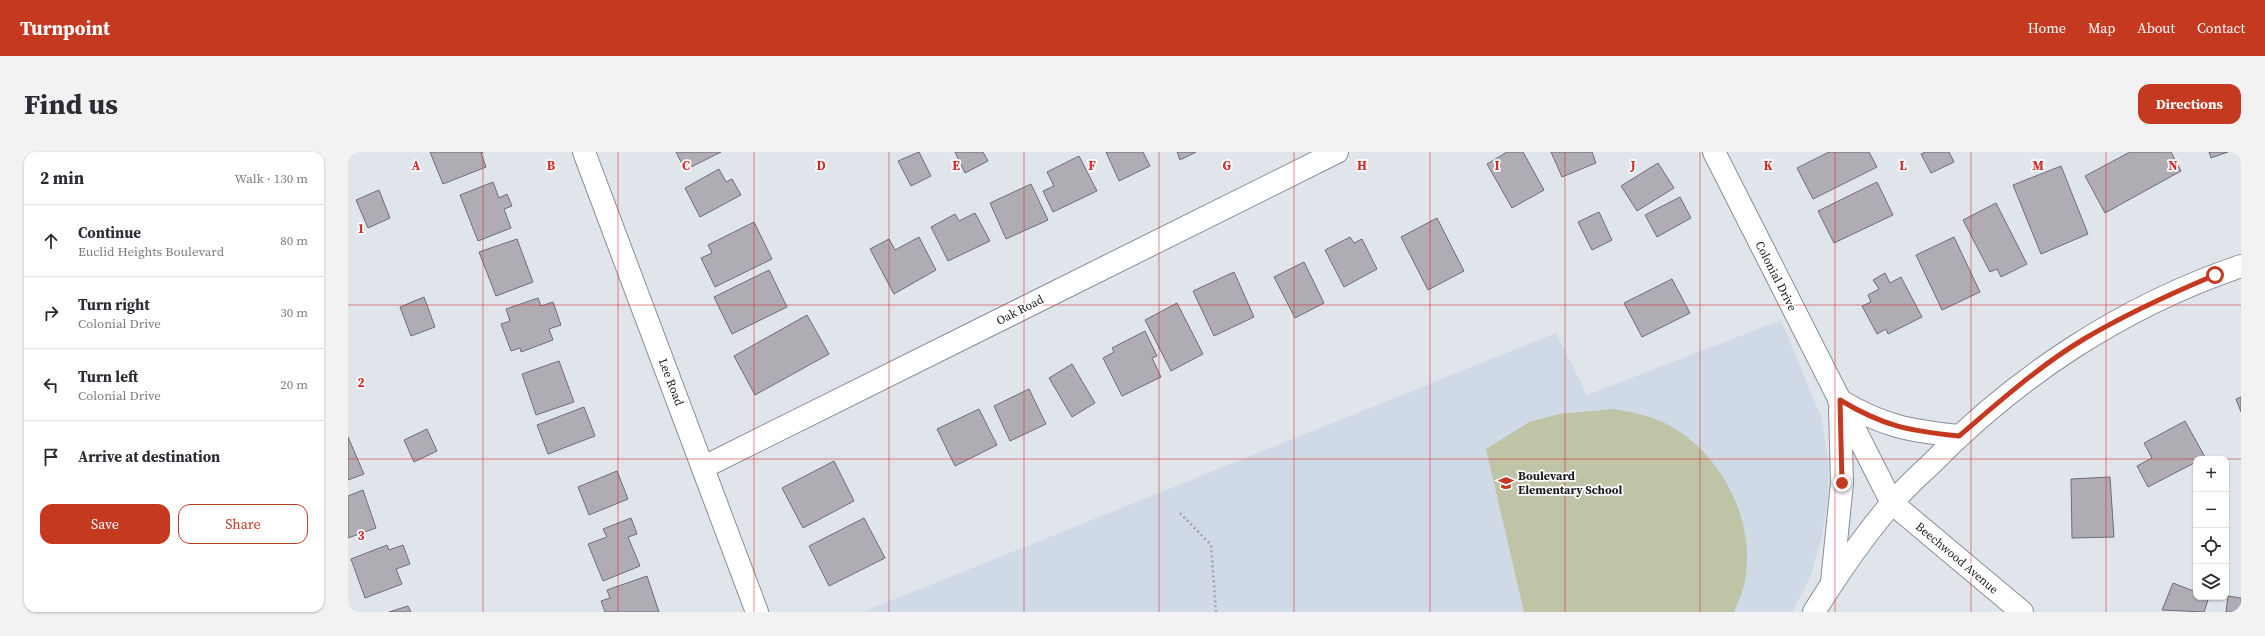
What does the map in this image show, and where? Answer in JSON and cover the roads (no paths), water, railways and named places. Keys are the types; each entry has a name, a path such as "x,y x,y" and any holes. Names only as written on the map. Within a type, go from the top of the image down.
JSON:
{"street":[{"name":"Lee Road","path":"584,152 704,467 757,612"},
{"name":"Oak Road","path":"704,467 1337,152"},
{"name":"Colonial Drive","path":"1714,152 1892,503"},
{"path":"1814,612 1831,585 1892,503 1959,436 2022,384 2083,340 2146,304 2241,266"},
{"name":"Colonial Drive","path":"1831,585 1838,536 1842,483 1840,400"},
{"path":"1840,400 1864,415 1898,428 1959,436"},
{"name":"Beechwood Avenue","path":"1892,503 2022,612"}],"place":[{"name":"Boulevard Elementary School","path":"1506,483"}]}
